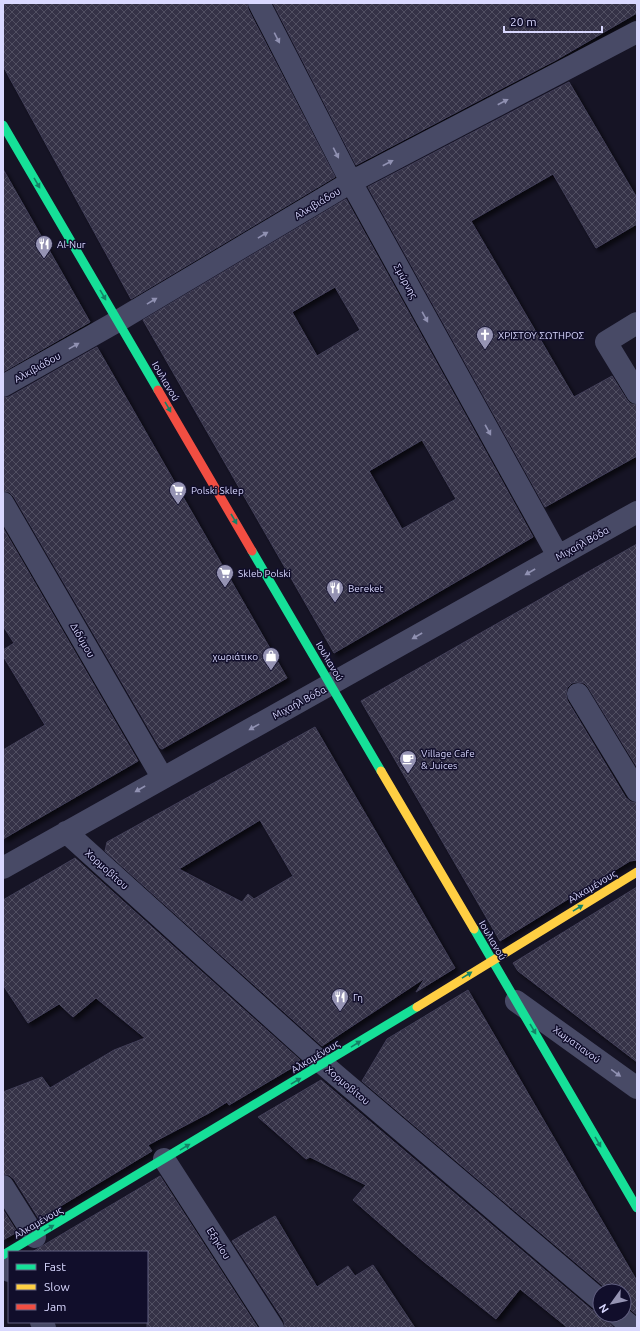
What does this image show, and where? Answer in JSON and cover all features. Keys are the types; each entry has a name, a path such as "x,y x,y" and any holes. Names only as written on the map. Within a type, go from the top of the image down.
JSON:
{"main road":[{"name":"Ιουλιανού","path":"3,125 637,1208"},
{"name":"Αλκαμένους","path":"10,1251 323,1064 492,959 637,872"}],"street":[{"name":"Σμύρνης","path":"259,3 351,182 558,556"},
{"name":"Αλκιβιάδου","path":"3,386 118,321 351,182 637,32"},
{"path":"637,323 606,342 637,393"},
{"name":"Διδύμου","path":"3,503 162,777"},
{"name":"Μιχαήλ Βόδα","path":"3,868 162,777 331,685 637,512"},
{"path":"578,694 637,791"},
{"name":"Χορμοβίτου","path":"66,832 323,1064 592,1293"},
{"name":"Χωματιανού","path":"516,1001 637,1088"},
{"name":"Εξηκίου","path":"164,1159 273,1328"},
{"path":"3,1186 35,1237"},
{"path":"3,1260 8,1269"}],"building":[{"path":"3,3 247,3 248,9 335,177 131,299 3,66"},
{"path":"273,3 637,3 637,13 556,60 356,165"},
{"path":"569,82 637,198 637,224 596,248 553,174 471,221 574,397 612,376 627,400 631,404 637,405 637,456 545,507 368,187"},
{"path":"3,169 90,322 3,372"},
{"path":"346,199 533,537 334,653 143,320","holes":["335,287 360,330 317,356 292,312","422,440 456,499 402,529 369,471"]},
{"path":"97,347 287,678 162,749 160,748 14,497 9,492 3,491 3,398 9,397"},
{"path":"3,528 138,761 3,839 3,750 45,725 3,656 3,650 14,643 3,626"},
{"path":"637,544 637,767 588,687 584,683 572,683 567,688 566,694 567,700 626,798 631,802 637,803 637,860 630,861 500,941 361,701"},
{"path":"315,727 455,968 416,992 425,978 322,1046 105,851 107,842","holes":["260,820 293,876 254,899 248,894 242,902 179,869"]},
{"path":"75,858 300,1060 293,1065 295,1066 229,1105 227,1102 148,1145 152,1151 39,1219 14,1179 9,1175 3,1174 3,1092 42,1077 50,1088 114,1050 145,1038 96,998 73,1017 59,1004 28,1023 3,985 3,900"},
{"path":"637,887 637,1062 518,971 513,963"},
{"path":"468,990 637,1281 637,1315 632,1311 632,1283 600,1283 362,1081 387,1039"},
{"path":"321,1080 592,1310 592,1323 610,1323 614,1328 568,1328 520,1289 496,1319 423,1261 353,1200 366,1185 310,1157 306,1159 258,1117"},
{"path":"160,1176 258,1328 147,1328 148,1251 34,1251"},
{"path":"3,1210 17,1232 3,1240"},
{"path":"275,1216 317,1287 348,1266 355,1276 373,1265 415,1328 285,1328 284,1321 232,1241"}],"traffic: fast":[{"path":"3,125 158,390"},
{"path":"252,551 381,771"},
{"path":"474,929 637,1208"},
{"path":"10,1251 417,1007"},
{"path":"3,1255 8,1252"}],"traffic: slow":[{"path":"381,771 474,929"},
{"path":"417,1007 637,872"}],"traffic: jam":[{"path":"158,390 252,551"}],"place":[{"name":"Al-Nur","path":"44,259"},
{"name":"ΧΡΙΣΤΟΥ ΣΩΤΗΡΟΣ","path":"485,350"},
{"name":"Polski Sklep","path":"178,505"},
{"name":"Skleb Polski","path":"225,588"},
{"name":"Bereket","path":"335,603"},
{"name":"χωριάτικο","path":"271,671"},
{"name":"Village Cafe & Juices","path":"408,774"},
{"name":"Γη","path":"340,1012"}]}
